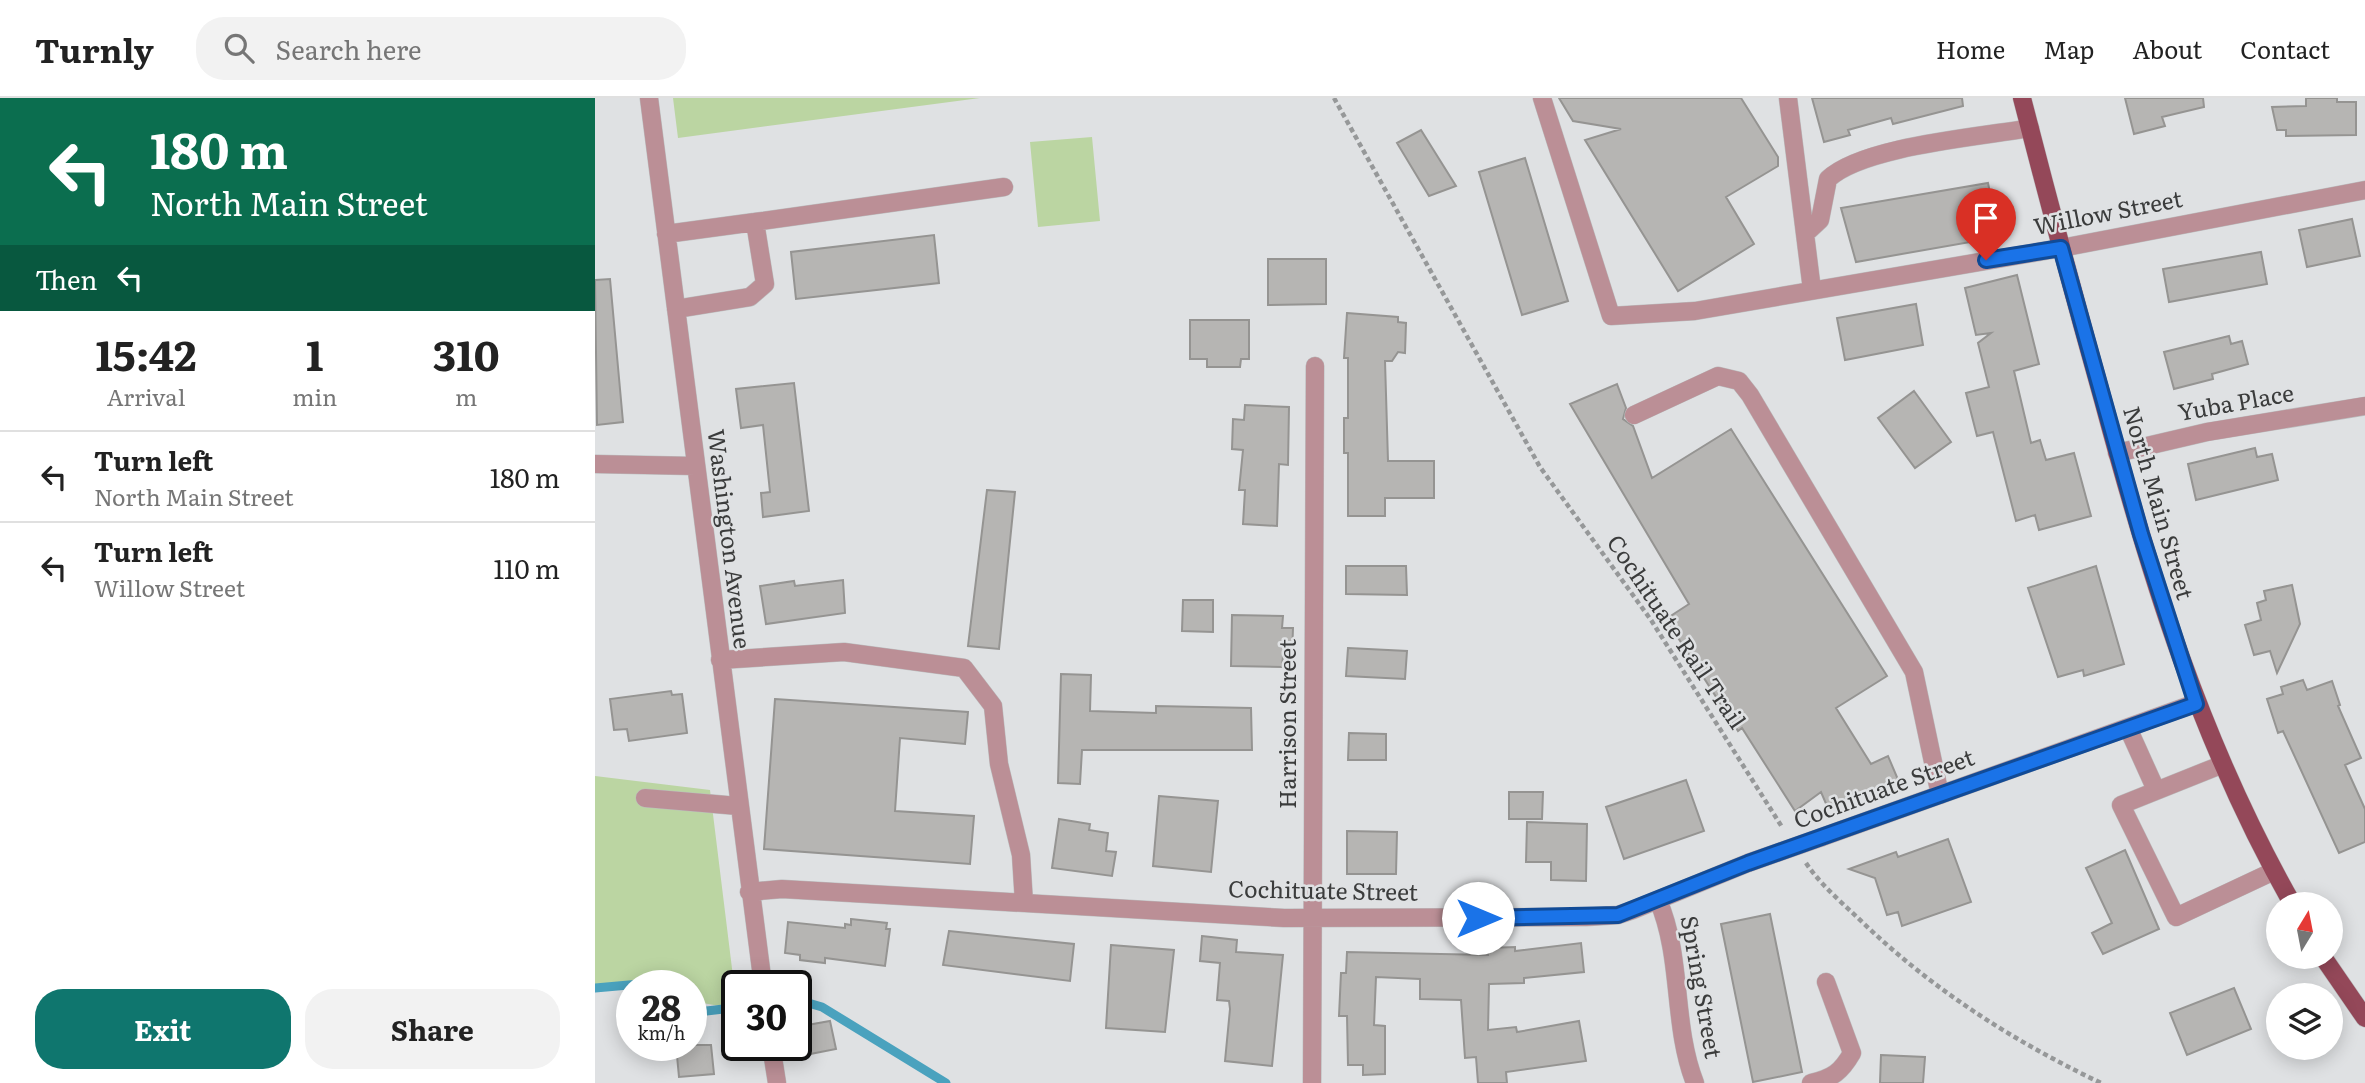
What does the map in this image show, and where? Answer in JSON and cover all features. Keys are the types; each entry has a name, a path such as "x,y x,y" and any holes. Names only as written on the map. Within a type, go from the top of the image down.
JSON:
{"main road":[{"name":"North Main Street","path":"2022,98 2117,453 2196,704 2221,765 2286,892"},
{"path":"2332,970 2365,1018"}],"street":[{"name":"Washington Avenue","path":"649,98 760,970"},
{"name":"Willow Street","path":"1542,98 1611,316 1695,311 2061,248 2365,190"},
{"path":"1789,98 1812,290"},
{"path":"1805,234 1820,220 1828,179 1847,164 1880,154 2030,128"},
{"path":"666,233 1004,187"},
{"path":"675,309 751,297 765,284 755,222"},
{"name":"Harrison Street","path":"1312,1083 1315,366"},
{"path":"1634,415 1718,376 1739,381 1750,395 1914,672 1940,795"},
{"name":"Yuba Place","path":"2117,453 2207,432 2365,406"},
{"path":"595,464 695,466"},
{"path":"719,660 844,652 964,668 993,706 999,764 1021,855 1024,903"},
{"name":"Cochituate Street","path":"749,892 782,889 1313,918 1618,915 1748,863 2196,704"},
{"path":"2128,728 2156,790"},
{"path":"2221,765 2122,806 2176,917 2274,871"},
{"path":"645,798 738,806"},
{"name":"Spring Street","path":"1658,900 1667,926 1688,1060 1695,1083"},
{"path":"1811,1083 1832,1078 1843,1070 1852,1053 1826,982"},
{"path":"774,1061 777,1083"}],"path":[{"name":"Cochituate Rail Trail","path":"1334,98 1540,467 1651,620 1789,838"},
{"path":"1803,859 1863,923 1946,993 2022,1043 2101,1083"}],"green space":[{"path":"673,98 980,98 678,138"},
{"path":"1092,137 1100,221 1038,227 1030,142"},
{"path":"595,776 710,790 732,970 721,970 721,1006 707,1004 707,970 616,970 616,988 595,985"}],"building":[{"path":"1559,98 1741,98 1778,157 1778,166 1726,197 1754,244 1678,291 1585,140 1621,129 1573,121"},
{"path":"1812,98 1962,98 1963,106 1893,124 1891,118 1848,130 1850,135 1824,142"},
{"path":"2125,98 2203,98 2204,107 2162,117 2165,126 2134,134"},
{"path":"2306,98 2337,98 2337,102 2356,102 2356,135 2286,136 2286,130 2277,130 2272,107 2306,106"},
{"path":"1421,130 1456,186 1429,196 1397,143"},
{"path":"1525,158 1568,301 1522,315 1479,172"},
{"path":"1988,183 1999,237 1856,262 1841,208"},
{"path":"2352,219 2360,256 2307,267 2299,230"},
{"path":"934,235 939,283 796,299 791,252"},
{"path":"2261,252 2267,284 2169,302 2163,269"},
{"path":"1268,259 1326,259 1326,304 1268,305"},
{"path":"2017,275 2039,364 2014,371 2031,443 2040,440 2046,460 2074,453 2091,516 2039,530 2035,515 2016,521 1993,432 1977,436 1966,393 1989,387 1978,343 1991,333 1976,335 1965,288"},
{"path":"610,279 623,422 597,425 595,280"},
{"path":"1916,304 1923,345 1845,360 1837,318"},
{"path":"1347,313 1398,317 1398,322 1406,323 1405,353 1398,352 1392,361 1385,361 1388,461 1434,461 1434,498 1385,498 1385,516 1348,516 1348,453 1344,453 1344,418 1348,418 1348,358 1344,358"},
{"path":"1190,320 1249,320 1249,359 1241,359 1240,367 1207,367 1207,359 1190,359"},
{"path":"2229,336 2231,344 2242,341 2248,364 2212,374 2213,379 2174,389 2164,352"},
{"path":"794,383 809,511 763,517 761,493 770,492 763,425 741,428 736,389"},
{"path":"1617,384 1626,408 1623,419 1633,426 1652,478 1731,429 1887,676 1836,708 1871,764 1888,756 1899,782 1827,806 1821,792 1795,811 1742,728 1738,731 1666,619 1689,604 1570,404"},
{"path":"1914,391 1951,442 1915,468 1878,418"},
{"path":"1245,405 1289,407 1288,465 1279,464 1277,526 1243,524 1245,490 1239,490 1243,450 1232,449 1233,419 1244,420"},
{"path":"2255,448 2257,457 2272,454 2278,480 2196,500 2188,464"},
{"path":"987,490 1015,492 999,649 968,646"},
{"path":"1346,566 1406,566 1407,595 1346,594"},
{"path":"2096,566 2124,664 2084,676 2083,670 2058,677 2028,588"},
{"path":"843,580 845,613 766,624 760,586 794,581 795,586"},
{"path":"2292,585 2300,624 2277,673 2270,651 2254,655 2245,625 2261,620 2257,603 2266,600 2264,591"},
{"path":"1183,600 1213,600 1213,632 1182,631"},
{"path":"1232,615 1283,616 1282,628 1293,628 1292,656 1283,656 1282,667 1231,666"},
{"path":"1348,648 1407,651 1405,679 1346,676"},
{"path":"1061,674 1091,675 1090,711 1156,713 1156,706 1251,708 1252,750 1082,750 1080,784 1058,783"},
{"path":"2303,680 2307,690 2332,681 2340,705 2338,706 2361,758 2345,765 2365,809 2365,842 2339,853 2283,731 2278,733 2267,699 2283,694 2281,687"},
{"path":"671,691 672,695 682,694 687,733 629,741 627,729 614,730 610,699"},
{"path":"775,699 968,712 965,744 900,738 895,811 974,816 970,864 764,849"},
{"path":"1349,733 1386,734 1386,760 1348,760"},
{"path":"1686,780 1704,831 1624,859 1606,807"},
{"path":"1509,792 1543,792 1542,819 1509,819"},
{"path":"1159,796 1218,801 1211,872 1153,866"},
{"path":"1059,819 1090,824 1089,830 1108,833 1106,851 1116,852 1112,876 1052,868"},
{"path":"1527,822 1587,824 1586,881 1551,880 1551,862 1526,862"},
{"path":"1347,831 1397,832 1396,874 1347,874"},
{"path":"1948,839 1971,902 1902,926 1898,912 1887,915 1875,878 1849,869 1896,852 1898,857"},
{"path":"2125,850 2159,929 2103,954 2092,933 2112,923 2086,868"},
{"path":"1770,914 1802,1072 1753,1082 1721,924"},
{"path":"851,919 887,923 886,929 890,929 885,966 825,958 825,963 800,960 800,955 785,953 788,922 845,928 845,924 851,925"},
{"path":"949,931 1074,944 1070,981 943,965"},
{"path":"1202,936 1237,940 1236,952 1283,955 1272,1066 1225,1061 1229,1001 1217,1000 1220,963 1200,961"},
{"path":"1581,943 1584,972 1524,978 1524,983 1489,984 1488,1030 1516,1027 1517,1032 1579,1021 1586,1061 1506,1072 1507,1083 1478,1083 1476,1057 1465,1058 1461,1000 1420,999 1420,979 1376,977 1374,1025 1385,1026 1385,1074 1363,1075 1363,1065 1348,1065 1347,1016 1339,1016 1341,973 1346,973 1347,952 1488,955 1488,948 1515,947 1515,951"},
{"path":"1111,945 1174,950 1165,1032 1106,1028"},
{"path":"2234,988 2251,1029 2187,1055 2170,1013"},
{"path":"830,1021 836,1049 812,1054 812,1024"},
{"path":"707,1045 711,1045 714,1074 679,1077 678,1061 707,1061"},
{"path":"1881,1055 1925,1057 1923,1083 1880,1083"}],"waterway":[{"path":"595,988 616,986"},
{"path":"812,1004 822,1007 946,1083"},
{"path":"707,1011 721,1009"}],"route":[{"path":"1478,918 1618,915 1748,863 2196,704 2117,453 2061,248 1986,260"}]}
